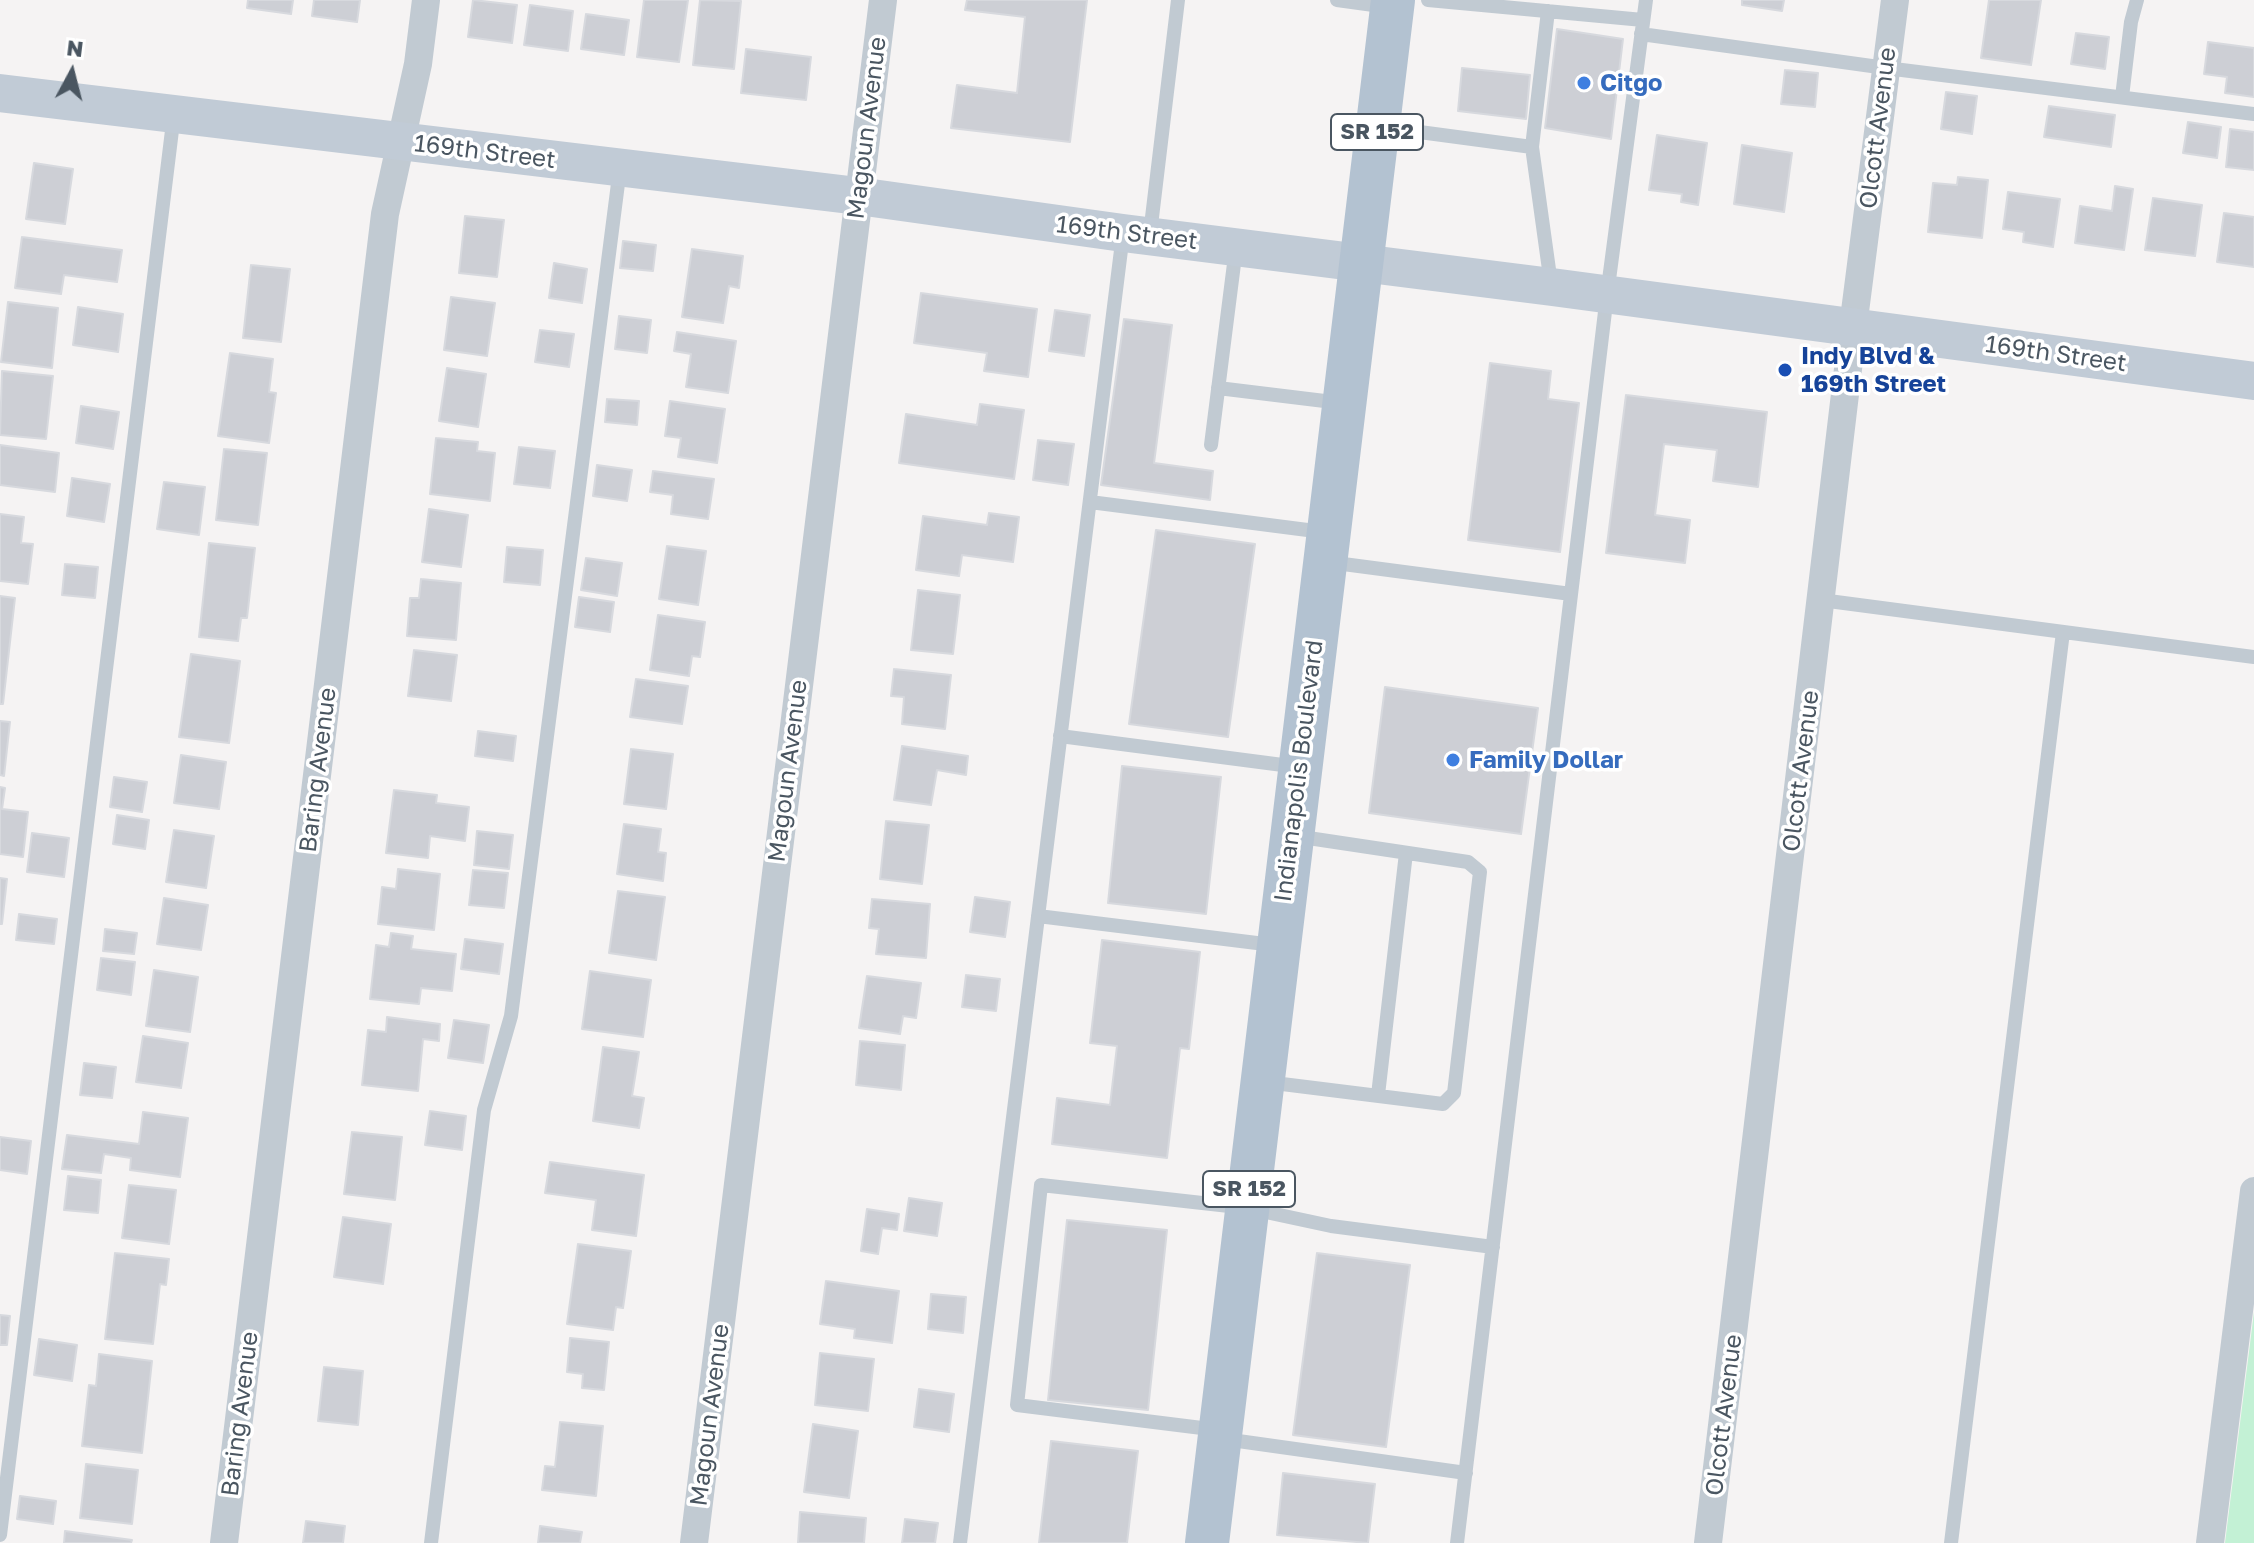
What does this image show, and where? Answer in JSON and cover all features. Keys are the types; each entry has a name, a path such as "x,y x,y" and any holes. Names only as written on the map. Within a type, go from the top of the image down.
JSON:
{"main road":[{"name":"Indianapolis Boulevard","path":"1207,1543 1377,127 1404,2"}],"street":[{"name":"Baring Avenue","path":"224,1543 383,230 418,64 426,0"},
{"name":"Magoun Avenue","path":"694,1543 883,0"},
{"name":"Olcott Avenue","path":"1708,1543 1895,0"},
{"name":"169th Street","path":"0,93 858,196 2254,381"},
{"path":"2210,1543 2254,1191"}],"lane":[{"path":"960,1543 1090,502 1178,0"},
{"path":"1337,0 1548,11 1886,68 2254,114"},
{"path":"1457,1543 1607,295 1646,0"},
{"path":"2122,97 2131,22 2137,0"},
{"path":"1548,11 1532,147 1552,287"},
{"path":"0,1535 174,114"},
{"path":"1377,127 1532,147"},
{"path":"431,1543 484,1110 511,1016 620,167"},
{"path":"1211,445 1236,247"},
{"path":"1218,388 1343,404"},
{"path":"1090,502 1571,594"},
{"path":"1821,600 2254,657"},
{"path":"1951,1543 2063,632"},
{"path":"1060,736 1299,767"},
{"path":"1262,1081 1443,1104 1454,1093 1480,872 1468,862 1291,835"},
{"path":"1378,1095 1406,853"},
{"path":"1038,916 1278,946"},
{"path":"1466,1473 1017,1405 1041,1185 1247,1208 1331,1226 1493,1247"}],"green space":[{"path":"2254,1312 2254,1543 2225,1543"}],"building":[{"path":"248,0 293,0 291,14 247,8"},
{"path":"314,0 360,0 357,22 312,16"},
{"path":"473,0 517,5 512,43 468,37"},
{"path":"644,0 688,0 679,62 637,57"},
{"path":"700,0 741,1 734,69 693,65"},
{"path":"967,0 1087,0 1070,142 951,128 957,85 1017,93 1025,17 965,10"},
{"path":"1742,0 1784,0 1782,11 1742,5"},
{"path":"1989,0 2041,0 2031,65 1981,58"},
{"path":"530,5 573,11 568,51 524,45"},
{"path":"586,14 629,20 624,55 581,49"},
{"name":"Citgo","path":"1557,29 1623,39 1611,139 1545,128"},
{"path":"2076,33 2109,37 2105,69 2071,64"},
{"path":"2208,42 2254,48 2254,97 2225,93 2227,77 2204,74"},
{"path":"746,49 811,57 806,100 741,93"},
{"name":"Citgo","path":"1462,68 1530,75 1526,119 1458,111"},
{"path":"1785,70 1818,73 1815,107 1781,104"},
{"path":"1946,92 1977,96 1972,134 1941,129"},
{"path":"2049,106 2115,115 2111,147 2044,137"},
{"path":"2188,122 2221,127 2217,158 2183,153"},
{"path":"2230,129 2254,132 2254,170 2226,167"},
{"path":"1657,135 1707,143 1698,205 1681,202 1682,194 1649,190"},
{"path":"1742,145 1792,153 1784,212 1734,204"},
{"path":"34,163 73,169 65,224 26,219"},
{"path":"1958,177 1988,180 1982,238 1928,232 1933,183 1957,185"},
{"path":"2115,186 2133,189 2124,250 2075,243 2080,206 2112,211"},
{"path":"2008,192 2060,199 2053,247 2023,242 2024,232 2003,229"},
{"path":"2153,198 2202,205 2195,256 2145,250"},
{"path":"2224,213 2254,217 2254,267 2217,262"},
{"path":"465,216 504,220 497,277 459,273"},
{"path":"22,237 122,250 117,282 64,275 61,294 15,288"},
{"path":"623,241 656,245 653,271 620,268"},
{"path":"692,249 743,256 739,288 729,286 723,323 682,317"},
{"path":"554,263 587,269 582,303 549,298"},
{"path":"251,265 290,269 281,342 243,338"},
{"path":"921,293 1037,309 1028,377 984,371 987,353 914,343"},
{"path":"451,297 495,303 487,356 444,350"},
{"path":"8,302 58,308 52,368 1,362"},
{"path":"78,307 123,314 118,352 73,345"},
{"path":"1055,310 1090,315 1084,356 1049,351"},
{"path":"619,316 651,320 647,353 615,349"},
{"path":"1124,319 1172,325 1154,463 1213,471 1210,500 1101,485"},
{"path":"540,330 574,334 569,367 535,362"},
{"path":"677,332 736,341 728,393 686,387 691,354 674,351"},
{"path":"230,353 273,359 269,392 276,393 269,443 218,436"},
{"path":"1490,363 1551,371 1548,399 1579,403 1560,552 1468,540"},
{"path":"447,368 486,374 478,427 439,421"},
{"path":"2,371 53,376 46,439 0,435"},
{"path":"1626,395 1767,412 1758,487 1713,481 1717,450 1664,444 1655,515 1690,520 1685,563 1606,553"},
{"path":"607,399 639,401 637,425 605,422"},
{"path":"670,401 725,409 717,463 678,457 681,438 665,436"},
{"path":"980,404 1024,410 1014,479 899,463 906,414 977,425"},
{"path":"81,406 119,412 113,449 76,443"},
{"path":"436,438 478,442 477,451 495,453 490,501 430,494"},
{"path":"1038,440 1074,444 1068,485 1033,480"},
{"path":"0,445 59,453 55,492 0,485"},
{"path":"519,447 555,451 550,488 514,484"},
{"path":"224,449 267,453 258,525 216,520"},
{"path":"597,465 632,470 627,501 593,496"},
{"path":"653,471 714,479 708,519 671,514 673,495 650,492"},
{"path":"72,478 110,484 104,522 67,516"},
{"path":"164,482 205,487 199,535 157,529"},
{"path":"429,509 468,515 461,567 422,562"},
{"path":"989,513 1019,517 1013,562 962,555 959,576 916,570 923,516 987,525"},
{"path":"0,514 24,517 21,543 33,544 28,584 0,581"},
{"path":"1156,530 1255,544 1228,737 1129,724"},
{"path":"209,543 255,548 247,618 241,618 238,641 199,637"},
{"path":"667,546 706,551 698,605 659,599"},
{"path":"507,547 543,550 540,585 504,582"},
{"path":"586,558 622,563 617,596 581,590"},
{"path":"65,564 98,567 95,598 62,595"},
{"path":"421,579 461,583 456,640 407,636 410,598 419,598"},
{"path":"918,590 960,595 953,654 911,650"},
{"path":"0,596 15,598 3,704 0,704"},
{"path":"579,597 614,602 610,632 575,627"},
{"path":"658,615 705,622 700,657 692,656 689,676 650,670"},
{"path":"414,650 457,655 451,701 408,696"},
{"path":"191,654 240,661 229,743 179,737"},
{"path":"894,669 951,675 945,729 902,724 904,697 891,696"},
{"path":"636,679 688,686 682,724 630,717"},
{"name":"Family Dollar","path":"1385,687 1538,708 1521,834 1369,813"},
{"path":"0,721 10,722 4,776 0,775"},
{"path":"478,731 516,736 513,761 475,756"},
{"path":"902,746 968,756 966,775 937,770 931,805 894,800"},
{"path":"631,749 673,754 666,809 624,804"},
{"path":"181,755 226,762 219,809 174,803"},
{"path":"1122,766 1221,777 1206,914 1108,903"},
{"path":"114,777 147,782 142,812 110,807"},
{"path":"0,787 5,788 2,809 28,812 23,857 0,854"},
{"path":"394,790 437,795 436,803 469,807 465,841 430,836 428,858 386,853"},
{"path":"117,815 149,820 145,849 113,844"},
{"path":"886,821 929,825 922,884 880,879"},
{"path":"624,824 661,829 658,852 666,853 663,881 617,874"},
{"path":"174,830 214,836 206,888 166,882"},
{"path":"477,831 513,835 509,869 474,865"},
{"path":"32,833 69,838 64,877 27,872"},
{"path":"398,869 440,874 434,930 378,924 382,887 396,889"},
{"path":"473,870 508,873 504,908 469,905"},
{"path":"0,878 7,879 2,924 0,924"},
{"path":"618,891 665,897 656,960 609,953"},
{"path":"975,897 1010,902 1005,937 970,932"},
{"path":"164,898 208,905 201,950 157,944"},
{"path":"872,899 930,904 926,958 876,954 879,929 869,928"},
{"path":"19,914 57,919 54,944 16,940"},
{"path":"105,929 137,933 134,954 103,951"},
{"path":"391,933 413,936 411,949 456,954 452,991 421,988 419,1004 370,999 376,945 389,947"},
{"path":"465,939 503,944 499,974 461,969"},
{"path":"1102,940 1200,952 1189,1049 1180,1048 1167,1158 1052,1144 1057,1098 1110,1105 1117,1046 1090,1043"},
{"path":"101,958 135,962 131,995 97,990"},
{"path":"154,970 198,977 190,1032 146,1026"},
{"path":"590,971 651,980 643,1037 582,1029"},
{"path":"966,975 1000,979 996,1011 962,1007"},
{"path":"867,976 921,983 916,1018 903,1016 900,1034 859,1028"},
{"path":"387,1017 440,1024 439,1041 423,1039 418,1091 362,1085 368,1030 386,1032"},
{"path":"454,1020 489,1025 483,1063 448,1058"},
{"path":"143,1036 188,1043 181,1088 136,1082"},
{"path":"860,1041 905,1045 901,1090 856,1085"},
{"path":"603,1047 639,1052 632,1096 644,1098 639,1128 593,1121"},
{"path":"84,1063 116,1067 112,1098 80,1095"},
{"path":"430,1111 466,1116 462,1150 425,1145"},
{"path":"143,1112 188,1118 180,1177 130,1170 131,1158 104,1154 101,1173 62,1169 67,1135 139,1144"},
{"path":"352,1132 402,1137 395,1200 344,1194"},
{"path":"0,1137 31,1141 27,1174 0,1170"},
{"path":"550,1162 644,1175 636,1236 592,1230 596,1200 545,1193"},
{"path":"68,1176 101,1180 98,1213 64,1210"},
{"path":"129,1185 176,1190 169,1244 122,1238"},
{"path":"909,1198 942,1203 937,1236 904,1231"},
{"path":"867,1209 899,1214 897,1230 882,1228 878,1254 861,1251"},
{"path":"343,1217 391,1224 383,1284 334,1277"},
{"path":"1067,1220 1167,1230 1148,1410 1048,1400"},
{"path":"578,1244 631,1251 623,1308 616,1307 613,1330 567,1324"},
{"path":"115,1253 169,1259 166,1285 160,1284 153,1344 105,1339"},
{"path":"1317,1253 1410,1265 1386,1447 1293,1435"},
{"path":"826,1281 899,1291 892,1343 854,1338 855,1329 820,1324"},
{"path":"931,1294 966,1297 963,1333 928,1329"},
{"path":"0,1315 10,1316 7,1345 0,1345"},
{"path":"570,1338 609,1342 604,1390 582,1388 583,1374 567,1372"},
{"path":"39,1339 77,1345 72,1381 34,1375"},
{"path":"820,1353 874,1359 868,1411 815,1405"},
{"path":"99,1354 152,1361 142,1453 82,1446 89,1385 96,1386"},
{"path":"324,1367 363,1371 358,1425 318,1421"},
{"path":"919,1389 954,1394 949,1432 914,1427"},
{"path":"560,1422 603,1426 596,1496 542,1490 545,1466 555,1467"},
{"path":"813,1424 858,1431 849,1498 804,1492"},
{"path":"1051,1441 1138,1451 1127,1543 1039,1543"},
{"path":"86,1464 138,1470 132,1524 80,1518"},
{"path":"1283,1473 1375,1484 1368,1543 1277,1535"},
{"path":"20,1496 56,1501 53,1524 17,1519"},
{"path":"800,1512 866,1518 864,1543 798,1543"},
{"path":"905,1519 938,1523 935,1543 902,1543"},
{"path":"306,1521 345,1526 343,1543 303,1543"},
{"path":"540,1526 582,1532 580,1543 538,1543"},
{"path":"65,1531 132,1540 131,1543 64,1543"}],"place":[{"name":"Citgo","path":"1584,83"},
{"name":"Indy Blvd & 169th Street","path":"1785,370"},
{"name":"Family Dollar","path":"1453,760"}]}
